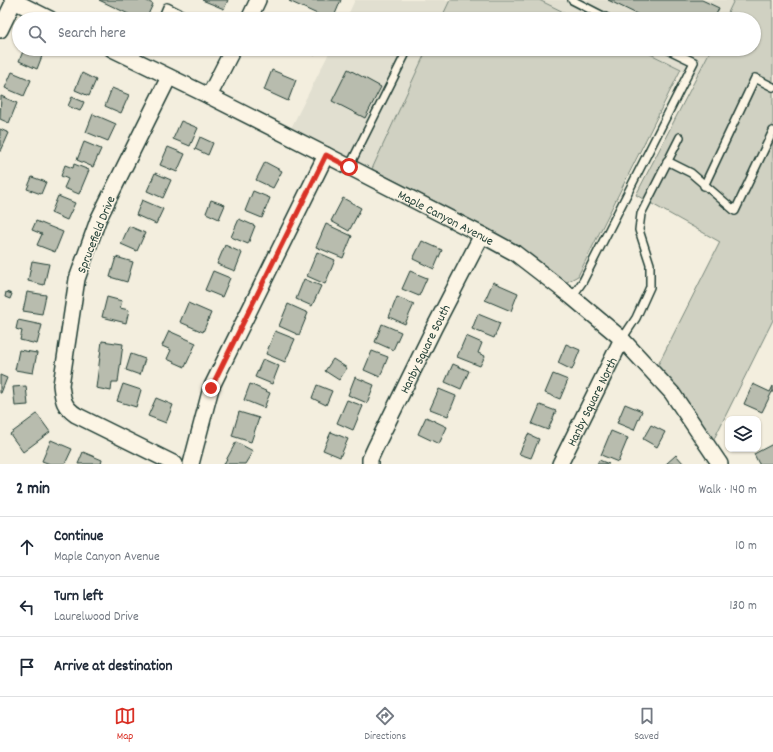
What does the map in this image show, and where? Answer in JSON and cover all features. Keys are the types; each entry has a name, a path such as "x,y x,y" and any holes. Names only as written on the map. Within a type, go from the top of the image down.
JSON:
{"street":[{"path":"252,12 258,0"},
{"path":"0,30 13,1 36,12"},
{"name":"Maple Canyon Avenue","path":"126,56 209,96 482,234 515,253 572,297 622,339 672,393 720,464"},
{"path":"209,96 229,56"},
{"name":"Sprucefield Drive","path":"169,77 98,220 77,280 61,385 63,402 69,410 76,415 175,464"},
{"path":"191,464 211,388 326,155"},
{"name":"Hanby Square South","path":"370,464 370,459 375,448 482,234"},
{"name":"Hanby Square North","path":"560,464 622,339"}],"lane":[{"path":"572,0 595,12"},
{"path":"165,12 167,7 177,12"},
{"path":"349,167 404,56"},
{"path":"572,297 583,280 694,62 682,56"},
{"path":"704,186 755,78 773,87"},
{"path":"667,161 691,173 704,186 735,211 773,131"},
{"path":"622,339 636,318 650,287 650,264 640,230 641,214 680,137"}],"shaded area":[{"path":"355,0 450,0 444,12 349,12"},
{"path":"450,0 539,0 564,12 444,12"},
{"path":"539,0 734,0 728,12 564,12"},
{"path":"734,0 773,0 773,320 714,439 657,367 720,242 636,195 707,56 761,56 761,12 728,12"},
{"path":"327,56 424,56 372,169 287,136"},
{"path":"424,56 654,56 681,69 578,276 565,283 541,264 491,230 372,169"},
{"path":"654,56 708,56 697,77"}],"building":[{"path":"99,0 145,0 153,4 149,12 124,12"},
{"path":"202,0 228,0 224,9"},
{"path":"341,0 336,12 313,12 289,1"},
{"path":"608,0 702,0 719,8 717,12 633,12"},
{"path":"21,56 42,56 37,69 19,61"},
{"path":"348,69 381,87 365,118 332,101"},
{"path":"272,70 296,80 288,101 264,90"},
{"path":"12,72 31,80 24,96 5,88"},
{"path":"82,73 96,80 89,96 75,90"},
{"path":"112,88 129,95 121,113 105,106"},
{"path":"1,96 17,103 9,123 0,119"},
{"path":"72,97 84,102 80,111 68,106"},
{"path":"93,114 116,124 108,141 86,132"},
{"path":"181,121 198,128 190,146 173,139"},
{"path":"0,129 9,133 1,151 0,151"},
{"path":"200,137 213,143 208,155 195,149"},
{"path":"84,142 101,149 93,167 77,160"},
{"path":"168,147 185,154 177,172 160,165"},
{"path":"265,162 282,171 273,188 256,180"},
{"path":"74,164 89,170 79,194 64,188 68,179 61,176 65,165 73,168"},
{"path":"155,173 171,180 163,198 147,191"},
{"path":"32,177 46,182 41,194 27,189"},
{"path":"253,191 270,198 262,218 245,211"},
{"path":"58,196 75,203 67,220 51,213"},
{"path":"343,198 361,208 349,231 331,221"},
{"path":"142,200 163,209 156,224 136,215"},
{"path":"211,200 225,205 219,219 206,213"},
{"path":"239,219 255,226 248,244 231,237"},
{"path":"36,221 63,232 55,252 37,245 42,234 32,230"},
{"path":"326,224 352,236 343,258 316,247"},
{"path":"129,226 145,233 137,251 121,244"},
{"path":"422,241 442,250 434,269 413,259"},
{"path":"225,245 242,253 235,271 217,264"},
{"path":"317,252 335,260 325,284 307,276"},
{"path":"116,257 133,262 127,282 110,277"},
{"path":"32,261 49,264 44,285 28,281"},
{"path":"213,271 230,278 222,297 205,290"},
{"path":"410,271 427,278 419,296 402,289"},
{"path":"304,279 321,286 312,306 296,299"},
{"path":"493,282 518,293 511,311 485,300"},
{"path":"6,292 12,294 10,299 5,297"},
{"path":"27,292 46,295 42,314 23,311"},
{"path":"107,297 122,301 120,308 129,310 126,323 102,317"},
{"path":"397,297 414,304 405,324 389,317"},
{"path":"188,303 211,313 203,332 180,322"},
{"path":"288,304 308,313 299,335 279,326"},
{"path":"478,314 500,323 494,338 472,329"},
{"path":"18,320 42,325 37,344 20,340 22,331 16,329"},
{"path":"382,324 401,332 393,350 375,342"},
{"path":"169,331 196,343 185,367 167,359 171,350 162,346"},
{"path":"275,331 295,339 285,362 266,354"},
{"path":"466,336 482,343 478,353 485,356 480,366 457,357"},
{"path":"102,341 123,344 118,382 112,382 111,391 96,388"},
{"path":"566,344 580,350 572,370 558,363"},
{"path":"19,350 37,353 33,373 15,370"},
{"path":"372,351 388,357 380,377 364,370"},
{"path":"131,354 145,359 140,375 126,370"},
{"path":"263,359 279,366 272,384 255,377"},
{"path":"333,359 347,368 339,380 325,371"},
{"path":"453,364 469,371 461,389 445,382"},
{"path":"553,374 568,380 560,399 545,393"},
{"path":"0,375 7,378 1,393 0,393"},
{"path":"355,377 374,385 367,403 348,395"},
{"path":"123,384 141,390 136,407 117,401"},
{"path":"250,384 270,393 264,408 244,400"},
{"path":"753,384 770,392 773,386 773,392 762,412 744,404"},
{"path":"317,385 332,391 326,405 312,398"},
{"path":"26,386 28,405 15,406 13,387"},
{"path":"439,389 456,396 448,416 430,409"},
{"path":"156,398 173,405 166,423 148,416"},
{"path":"347,400 363,406 353,430 337,423"},
{"path":"625,404 642,411 634,430 617,423"},
{"path":"540,405 556,411 548,430 532,424"},
{"path":"239,412 259,418 251,442 232,436"},
{"path":"37,414 50,432 23,452 10,434"},
{"path":"426,417 447,427 439,444 418,434"},
{"path":"651,425 665,432 657,447 643,439"},
{"path":"611,431 628,438 618,462 601,455"},
{"path":"331,432 348,439 340,457 323,450"},
{"path":"528,434 539,439 531,458 519,454"},
{"path":"51,440 72,449 65,464 50,464 42,461"},
{"path":"236,442 253,451 245,464 224,464"},
{"path":"773,444 773,464 759,464 754,454 761,452 761,450"},
{"path":"83,452 102,460 101,464 78,464"},
{"path":"676,455 684,464 666,464"},
{"path":"599,460 609,464 597,464"}],"route":[{"path":"211,388 326,155 349,167"}]}
